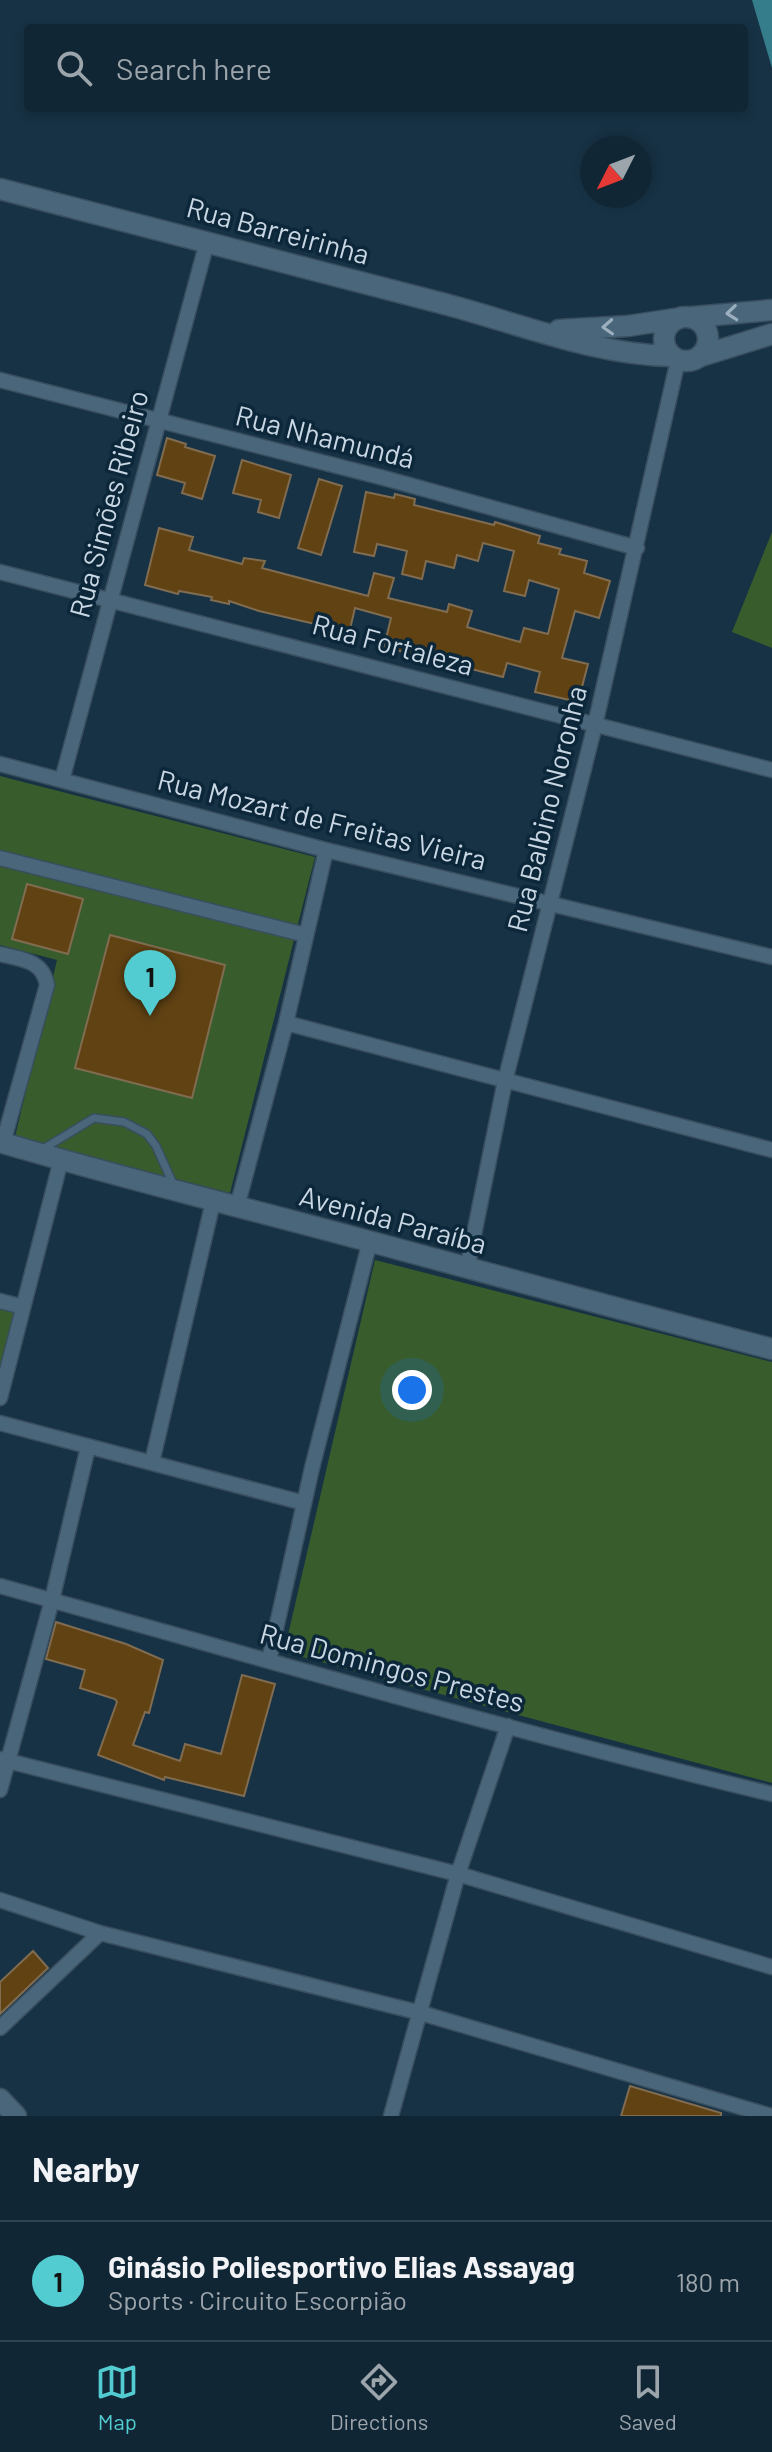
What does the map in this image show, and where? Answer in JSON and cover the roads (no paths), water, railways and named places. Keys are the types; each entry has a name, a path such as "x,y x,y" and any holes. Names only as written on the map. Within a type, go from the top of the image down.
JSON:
{"street":[{"name":"Rua Barreirinha","path":"0,189 625,353 686,362 772,334"},
{"name":"Rua Simões Ribeiro","path":"62,780 207,242"},
{"name":"Rua Barreirinha","path":"542,330 628,326 772,310"},
{"path":"674,358 665,349 664,333 683,318 707,330 706,349 701,356"},
{"name":"Rua Balbino Noronha","path":"467,1269 505,1081 637,548 674,358"},
{"name":"Rua Nhamundá","path":"0,380 384,478 637,548"},
{"name":"Rua Fortaleza","path":"0,572 772,770"},
{"name":"Rua Mozart de Freitas Vieira","path":"0,764 326,850 772,957"},
{"path":"237,1207 286,1023 326,850"},
{"path":"0,858 306,935"},
{"path":"0,954 34,962 45,974 47,985 2,1143"},
{"path":"286,1023 772,1150"},
{"name":"Avenida Paraíba","path":"2,1143 213,1202 772,1349"},
{"path":"0,1398 61,1160"},
{"path":"152,1462 213,1202"},
{"path":"269,1660 304,1503 370,1241"},
{"path":"0,1301 23,1307"},
{"path":"0,1423 304,1503"},
{"path":"0,1790 4,1760 52,1600 88,1447"},
{"name":"Rua Domingos Prestes","path":"0,1586 508,1726 772,1794"},
{"path":"391,2116 458,1874 508,1726"},
{"path":"4,1760 458,1874 772,1967"},
{"path":"0,1900 100,1933 421,2013 771,2116"},
{"path":"0,2028 100,1933"},
{"path":"0,2099 16,2116"}],"lane":[{"path":"35,1154 88,1120 103,1117 124,1122 141,1129 151,1140 176,1192"}],"place":[{"name":"Ginásio Poliesportivo Elias Assayag","path":"150,1016"}]}
